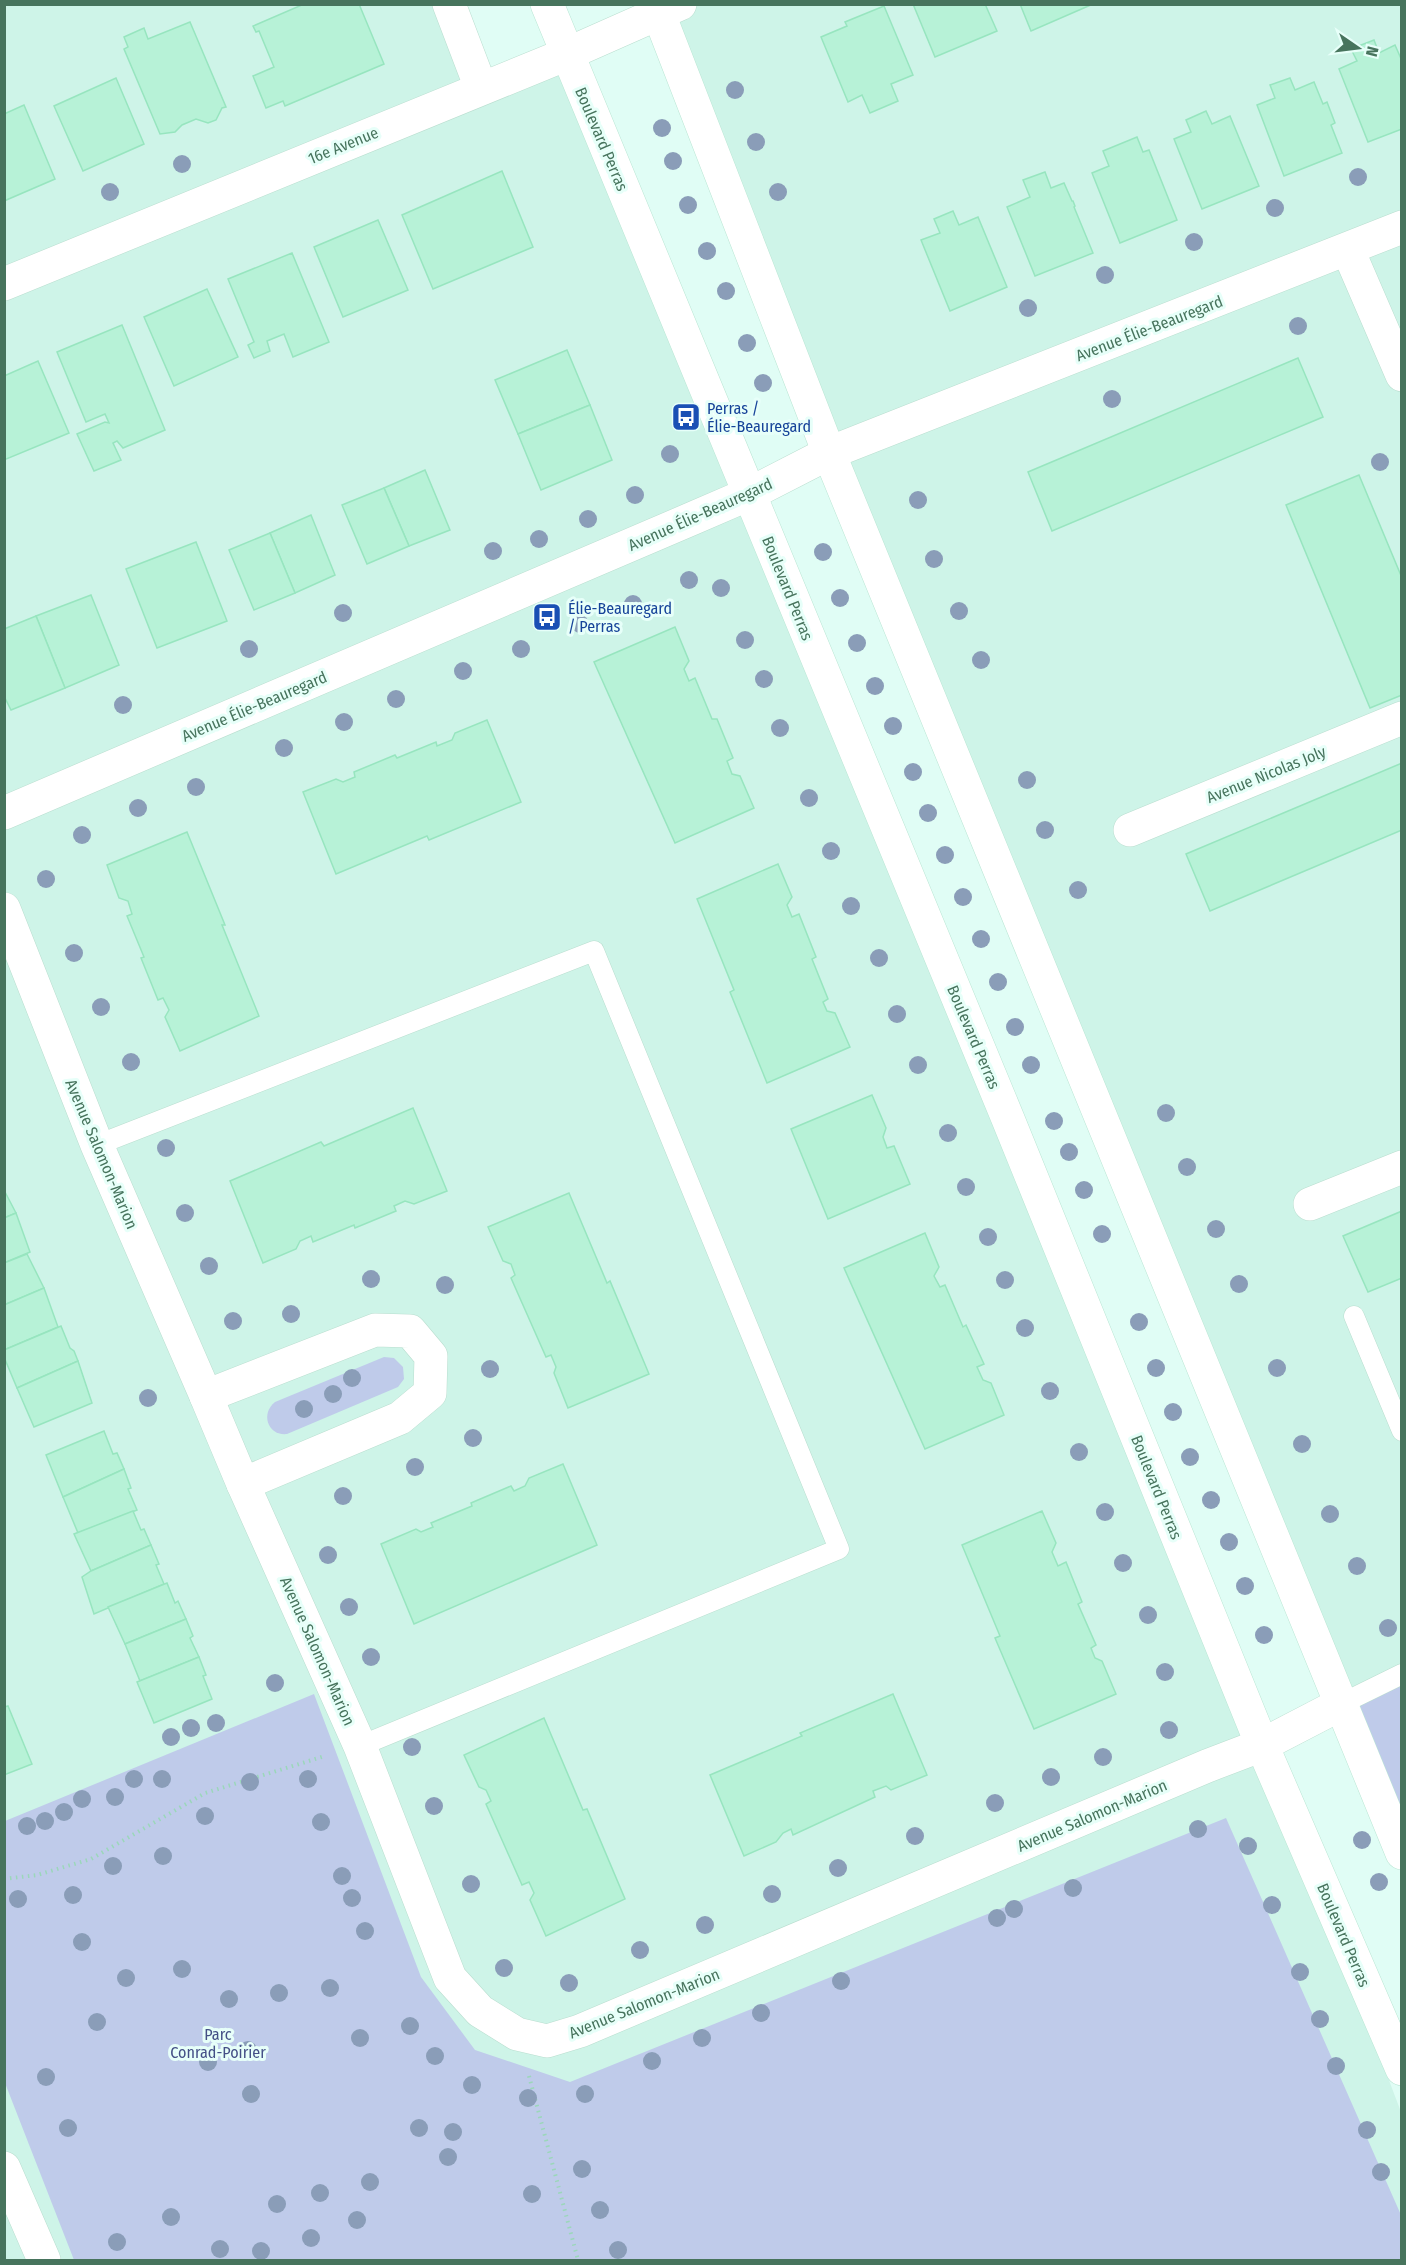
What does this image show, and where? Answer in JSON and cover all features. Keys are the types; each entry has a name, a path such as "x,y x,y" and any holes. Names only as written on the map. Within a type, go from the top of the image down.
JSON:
{"street":[{"path":"449,4 481,88"},
{"name":"Boulevard Perras","path":"547,4 1004,1108 1262,1745 1401,2068"},
{"path":"665,8 829,453 1401,1852"},
{"name":"16e Avenue","path":"4,284 567,54 665,8"},
{"name":"Avenue Élie-Beauregard","path":"4,813 749,494 829,453 1348,250 1401,227"},
{"path":"1348,250 1401,375"},
{"name":"Avenue Nicolas Joly","path":"1130,830 1401,718"},
{"name":"Avenue Salomon-Marion","path":"4,909 97,1145 243,1484 360,1746 450,1978 480,2011 517,2034 548,2041 580,2031 1262,1745 1341,1704"},
{"path":"1310,1204 1401,1167"},
{"path":"206,1396 375,1330 410,1330 431,1356 430,1394 400,1418 243,1484"},
{"path":"4,2168 44,2260"}],"lane":[{"path":"97,1145 594,951 839,1549 360,1746"},
{"path":"1354,1316 1401,1431"},
{"path":"1341,1704 1401,1674"}],"path":[{"path":"4,1879 37,1875 91,1859 205,1793 360,1746"},
{"path":"517,2034 578,2260"}],"shaded area":[{"path":"5,5 449,5 481,88 567,54 1262,1745 1401,2112 1401,2260 5,2260"},
{"path":"655,5 1401,5 1402,1677 1341,1704"}],"green space":[{"path":"384,1357 394,1358 403,1367 404,1379 398,1387 287,1434 275,1432 268,1423 268,1412 275,1402"},
{"path":"1401,1678 1401,1852 1341,1704"},
{"name":"Parc Conrad-Poirier","path":"314,1694 421,1977 475,2050 570,2082 1226,1818 1401,2215 1401,2260 74,2260 5,2083 5,1821"}],"building":[{"path":"304,4 359,4 384,64 285,106 283,101 266,108 253,76 274,67 259,31 256,32 253,26"},
{"path":"913,4 985,4 997,31 935,57"},
{"path":"1020,4 1093,4 1031,31"},
{"path":"884,6 913,75 891,84 898,101 870,113 862,95 848,102 821,37 847,26 845,22"},
{"path":"190,22 226,107 222,108 216,120 208,123 196,119 182,125 175,132 160,134 124,49 128,47 124,37 144,28 148,39"},
{"path":"1374,40 1379,53 1395,45 1402,61 1402,129 1368,142 1339,69 1357,61 1351,49"},
{"path":"116,78 144,144 83,171 54,106"},
{"path":"1290,78 1295,90 1314,82 1323,104 1327,102 1335,123 1331,125 1342,153 1284,176 1257,105 1275,98 1270,85"},
{"path":"24,105 55,179 4,201 4,114"},
{"path":"1206,111 1212,124 1230,116 1259,186 1202,209 1174,139 1191,132 1186,120"},
{"path":"1137,137 1143,152 1149,150 1177,220 1120,243 1092,173 1109,166 1103,151"},
{"path":"502,171 533,247 433,289 402,215"},
{"path":"1045,172 1051,188 1064,183 1093,253 1035,276 1007,207 1030,197 1023,180"},
{"path":"953,211 959,225 978,217 1007,287 950,311 921,240 940,233 934,219"},
{"path":"378,220 408,290 343,317 314,247"},
{"path":"292,253 329,342 293,357 284,334 267,341 270,351 254,358 248,345 254,342 228,279"},
{"path":"207,289 238,357 174,386 144,317"},
{"path":"122,325 165,430 123,448 117,441 113,443 121,460 94,471 77,434 105,422 109,423 105,414 86,422 57,352"},
{"path":"567,350 590,405 518,434 495,380"},
{"path":"1298,358 1323,417 1052,531 1028,472"},
{"path":"38,361 69,433 4,460 4,376"},
{"path":"590,405 612,460 541,490 518,434"},
{"path":"425,470 450,530 409,546 384,488"},
{"path":"1359,475 1402,578 1402,695 1370,708 1286,505"},
{"path":"384,488 409,546 367,564 342,505"},
{"path":"311,515 335,575 295,593 270,533"},
{"path":"270,533 295,593 254,610 229,550"},
{"path":"196,542 227,621 157,648 126,569"},
{"path":"91,595 119,665 65,688 36,616"},
{"path":"36,616 65,688 11,710 4,696 4,629"},
{"path":"675,627 689,661 684,669 689,681 695,678 712,719 717,719 733,758 727,761 732,774 740,776 754,808 675,843 594,662"},
{"path":"487,720 521,802 429,840 427,836 336,874 303,792 336,779 343,782 355,777 354,772 395,755 397,758 436,742 437,746 452,740 455,733"},
{"path":"1402,763 1402,830 1210,911 1186,854"},
{"path":"187,832 259,1016 180,1051 165,1017 169,1010 163,998 158,1000 141,958 144,957 127,916 132,914 128,901 119,898 107,865"},
{"path":"778,864 792,897 787,905 792,917 799,914 816,957 812,959 828,999 823,1002 827,1011 835,1013 850,1047 767,1083 730,992 734,990 697,899"},
{"path":"872,1095 886,1128 883,1137 887,1148 894,1146 910,1184 828,1219 791,1129"},
{"path":"413,1108 447,1191 414,1204 405,1201 394,1206 396,1211 313,1242 311,1236 300,1241 296,1249 263,1263 230,1181 321,1142 324,1146"},
{"path":"4,1190 16,1213 4,1218"},
{"path":"569,1193 607,1283 610,1281 649,1374 568,1408 554,1373 556,1367 551,1355 546,1357 511,1278 515,1275 511,1264 503,1261 488,1227"},
{"path":"1402,1211 1402,1278 1368,1292 1343,1236"},
{"path":"16,1213 30,1252 4,1263 4,1218"},
{"path":"925,1233 939,1267 934,1276 940,1287 945,1285 963,1327 966,1325 984,1364 977,1367 983,1380 991,1383 1004,1415 925,1449 844,1268"},
{"path":"27,1254 44,1288 4,1305 4,1263"},
{"path":"44,1288 58,1327 4,1350 4,1305"},
{"path":"61,1326 78,1361 17,1388 4,1357 4,1350"},
{"path":"78,1361 92,1403 34,1427 17,1388"},
{"path":"104,1431 113,1454 117,1453 124,1469 63,1497 46,1455"},
{"path":"563,1464 597,1545 414,1624 381,1544 416,1529 421,1532 433,1527 431,1523 472,1506 471,1503 511,1486 514,1491 525,1486 529,1478"},
{"path":"124,1469 131,1488 128,1489 137,1510 78,1533 63,1497"},
{"path":"133,1511 141,1530 144,1529 151,1545 91,1571 74,1534"},
{"path":"1042,1511 1056,1543 1052,1552 1058,1566 1066,1562 1082,1602 1078,1604 1096,1645 1091,1648 1095,1658 1102,1661 1116,1694 1034,1729 995,1638 1000,1636 962,1545"},
{"path":"151,1545 164,1584 94,1614 82,1577"},
{"path":"167,1583 175,1603 178,1601 186,1619 125,1644 108,1607"},
{"path":"186,1619 193,1636 190,1638 199,1657 140,1681 125,1644"},
{"path":"199,1657 212,1699 154,1723 137,1682"},
{"path":"893,1694 927,1775 891,1790 886,1786 873,1791 875,1797 793,1835 791,1829 783,1833 776,1842 744,1856 710,1775 802,1736 800,1733"},
{"path":"8,1706 32,1764 4,1775 4,1707"},
{"path":"544,1718 583,1810 587,1809 625,1899 546,1936 530,1900 534,1893 529,1882 522,1885 486,1804 491,1801 486,1790 479,1787 464,1755"}],"place":[{"name":"Perras / Élie-Beauregard","path":"686,417"},
{"name":"Élie-Beauregard / Perras","path":"547,617"}]}
